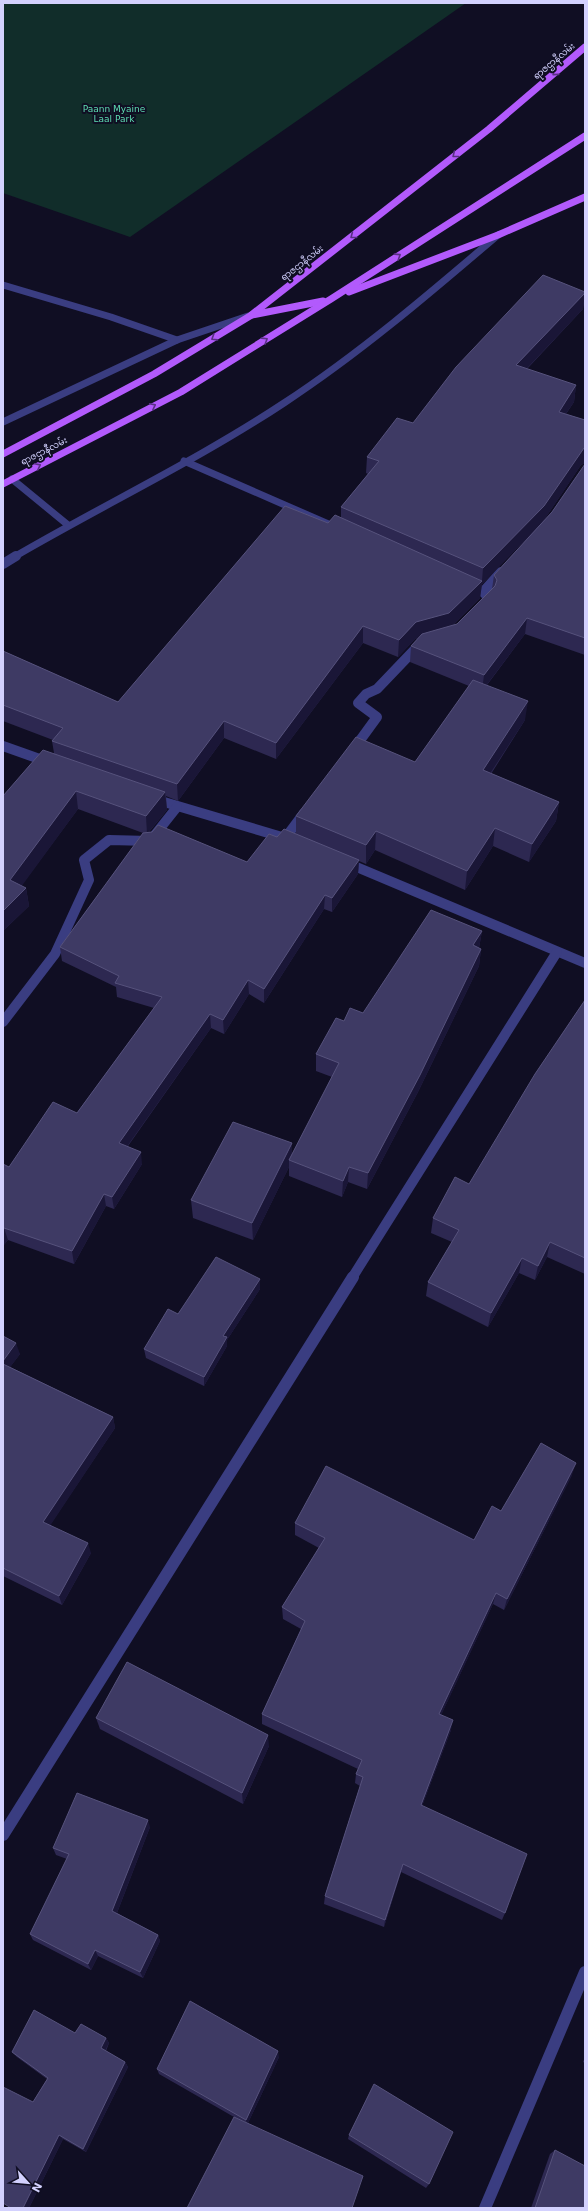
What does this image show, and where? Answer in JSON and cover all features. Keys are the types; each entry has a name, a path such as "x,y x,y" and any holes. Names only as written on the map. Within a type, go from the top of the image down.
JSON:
{"main road":[{"name":"ရာဇဌာနီလမ်း","path":"3,454 154,374 250,316 476,138 585,48"},
{"name":"ရာဇဌာနီလမ်း","path":"3,484 181,392 331,299 585,136"},
{"path":"250,316 331,299 498,235 585,197"}],"street":[{"path":"3,564 68,525 251,424 354,355 427,297 498,235"},
{"path":"3,285 111,317 177,340"},
{"path":"3,422 177,340 250,316"},
{"path":"184,461 344,531"},
{"path":"12,479 68,525"},
{"path":"479,609 489,598 479,590 509,564"},
{"path":"349,755 378,717 358,703 366,694 377,689 417,645 431,641"},
{"path":"3,746 61,766"},
{"path":"148,797 177,807 286,837 301,844"},
{"path":"286,837 310,806"},
{"path":"3,1022 54,954 89,880 84,860 109,840 150,841 177,807"},
{"path":"337,859 585,963"},
{"path":"3,1835 557,952"},
{"path":"485,2208 585,1972"}],"green space":[{"name":"Paann Myaine Laal Park","path":"3,3 466,3 130,237 3,193"}],"building":[{"path":"543,275 585,292 516,365 576,385 559,412 585,420 585,448 544,506 483,568 341,507 379,461 367,457 397,418 413,423 456,367"},
{"path":"585,464 585,638 527,618 484,675 411,646 422,634 457,624 495,586 497,580 494,575 552,512"},
{"path":"285,506 328,523 335,515 482,581 449,613 416,622 399,640 363,626 276,743 224,721 177,784 52,741 63,728 3,705 3,651 118,702"},
{"path":"473,680 528,701 483,770 559,802 532,844 495,828 467,871 376,831 366,845 296,816 356,737 415,762"},
{"path":"43,750 165,792 146,816 76,791 10,880 26,888 3,911 3,796"},
{"path":"158,825 247,862 269,834 277,837 284,829 359,860 332,898 325,895 264,989 248,980 223,1020 210,1014 119,1143 141,1152 112,1197 104,1194 72,1251 4,1228 3,1229 3,1164 9,1167 53,1102 77,1113 162,997 115,983 119,976 60,947 143,833 152,832"},
{"path":"431,910 482,931 473,945 481,949 420,1075 368,1173 349,1167 343,1181 289,1160 339,1063 316,1054 336,1018 344,1021 350,1008 363,1013"},
{"path":"585,1000 585,1258 550,1242 538,1266 522,1258 491,1313 428,1282 459,1230 433,1218 455,1177 469,1184 535,1074"},
{"path":"233,1122 292,1143 252,1223 191,1200"},
{"path":"216,1257 260,1279 223,1336 227,1337 204,1377 144,1349 168,1309 178,1314"},
{"path":"3,1336 16,1343 3,1361"},
{"path":"3,1364 113,1417 43,1522 88,1543 59,1596 3,1568"},
{"path":"541,1443 576,1463 507,1599 496,1593 439,1714 453,1720 421,1805 527,1854 505,1913 403,1864 385,1920 325,1896 363,1777 356,1774 362,1760 262,1714 305,1621 282,1607 325,1538 295,1523 326,1466 474,1540 492,1506 501,1511"},
{"path":"127,1662 268,1735 242,1793 96,1718"},
{"path":"77,1793 148,1820 112,1911 158,1935 140,1972 95,1950 88,1964 30,1934 69,1854 53,1848"},
{"path":"190,2001 278,2051 246,2120 157,2069"},
{"path":"34,2010 75,2033 81,2024 106,2038 101,2048 125,2062 83,2149 59,2135 23,2208 11,2208 3,2203 3,2087 33,2102 48,2078 12,2052"},
{"path":"374,2084 453,2132 429,2184 349,2135"},
{"path":"234,2117 363,2176 352,2208 187,2208"},
{"path":"555,2150 585,2166 585,2208 535,2208"}]}
